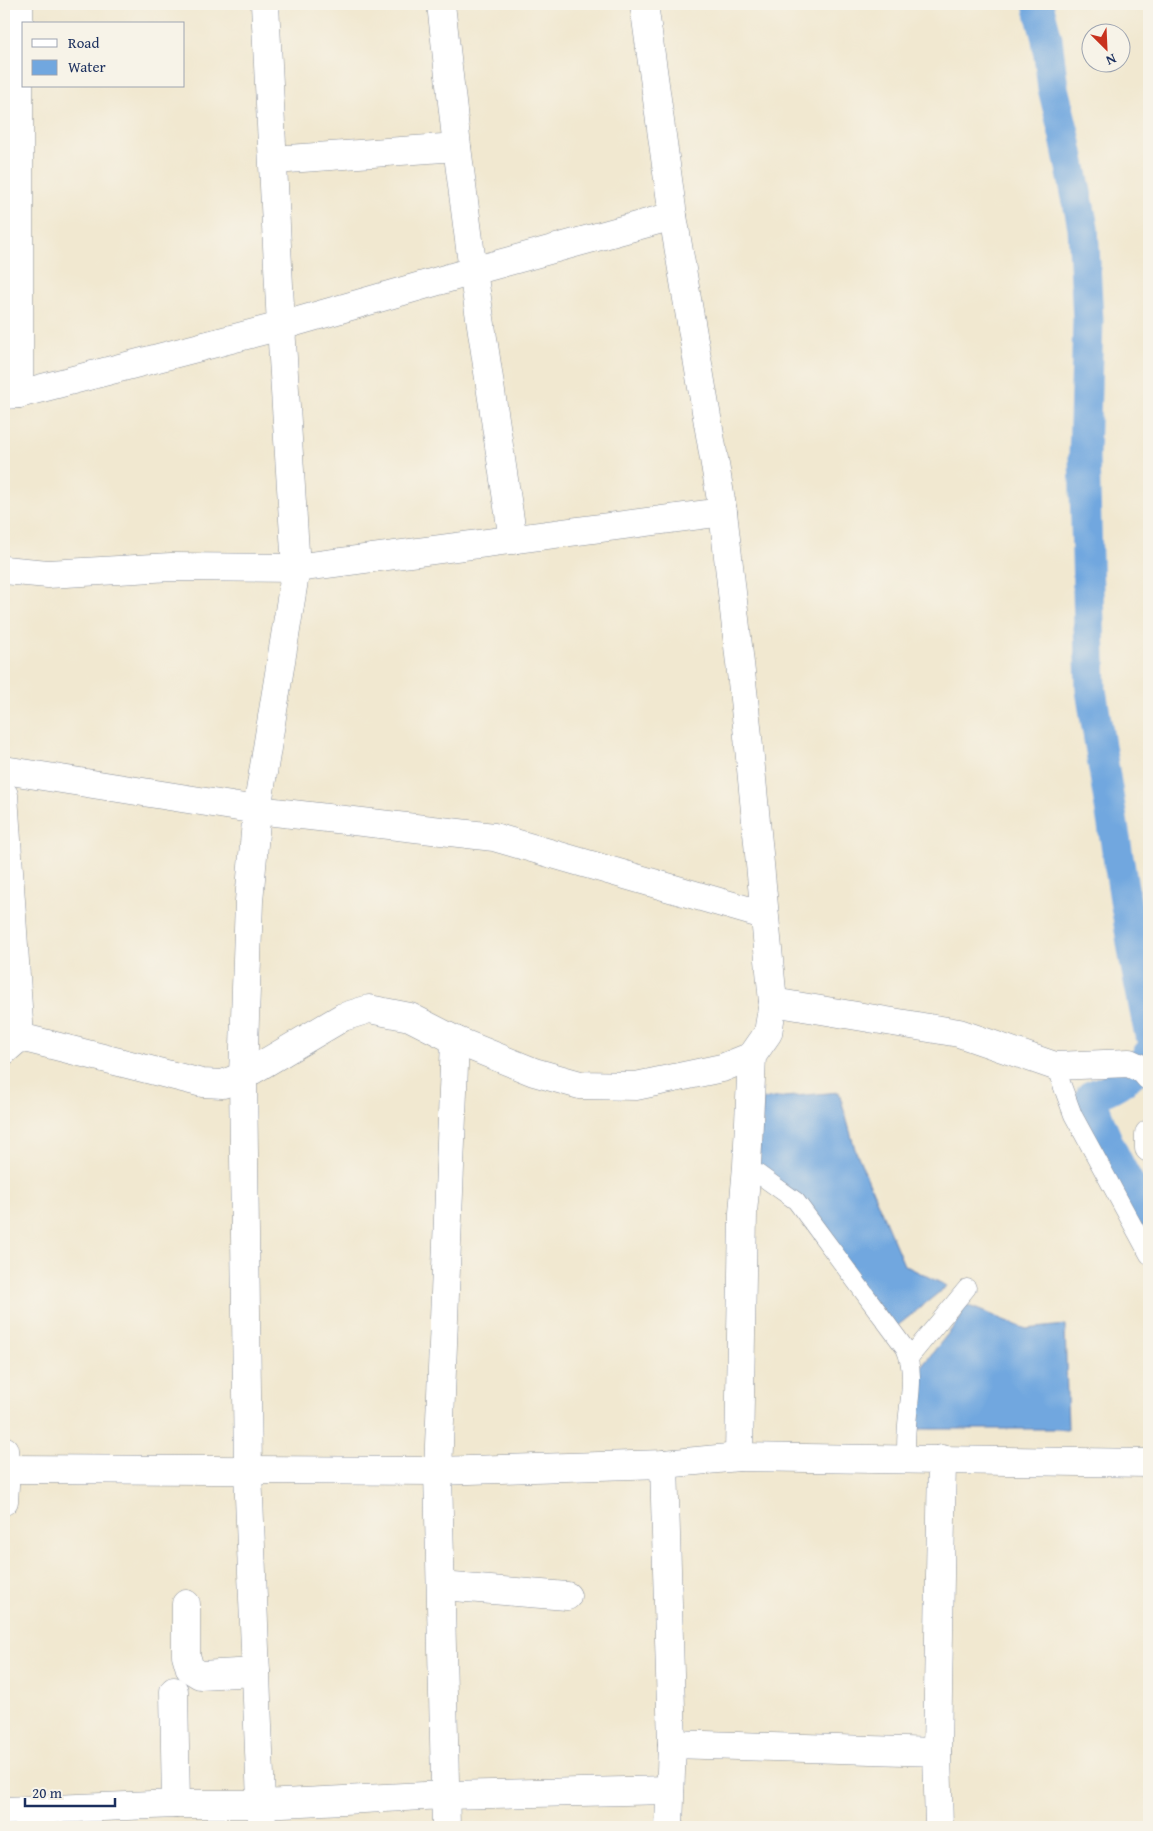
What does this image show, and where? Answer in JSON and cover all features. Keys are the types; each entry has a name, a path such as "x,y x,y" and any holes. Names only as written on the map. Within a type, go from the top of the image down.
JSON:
{"street":[{"path":"18,4 11,395 281,326 673,216"},
{"path":"262,1816 248,1471 244,1076 249,902 257,810 296,568 281,326 265,4"},
{"path":"441,4 473,271 514,540"},
{"path":"644,4 673,216 724,512 747,726 773,1002 768,1033 752,1056 747,1166 742,1213 739,1457"},
{"path":"274,160 457,147"},
{"path":"4,570 48,574 171,567 296,568 724,512"},
{"path":"4,770 257,810 494,837 764,915"},
{"path":"4,795 12,1044 202,1083 223,1084 244,1076 344,1017 369,1009 410,1017 455,1040 534,1072 580,1085 636,1086 722,1068 752,1056"},
{"path":"773,1002 959,1033 1055,1066 1129,1063 1144,1070 1149,1076"},
{"path":"446,1827 438,1471 455,1040"},
{"path":"1149,1134 1149,1148"},
{"path":"4,1501 4,1462 248,1471 438,1471 664,1464 739,1457 1149,1463"},
{"path":"939,1827 937,1752 942,1459"},
{"path":"664,1464 672,1744 669,1827"},
{"path":"441,1586 567,1596"},
{"path":"186,1604 186,1655 190,1669 200,1674 256,1672"},
{"path":"174,1690 176,1804"},
{"path":"672,1744 937,1752"},
{"path":"4,1811 176,1804 262,1816 445,1795 670,1790"}],"lane":[{"path":"1055,1066 1073,1115 1149,1255"},
{"path":"747,1166 796,1201 897,1337 909,1358 912,1373 906,1426 906,1460"},
{"path":"909,1358 967,1288"}],"water":[{"path":"839,1092 855,1149 904,1265 947,1286 896,1327 758,1170 763,1099"},
{"path":"964,1304 1026,1329 1065,1325 1068,1429 912,1429 917,1372 960,1319"}],"waterway":[{"path":"1038,4 1047,39 1053,88 1083,227 1088,320 1084,457 1091,690 1135,961 1149,1031"},
{"path":"1149,1053 1131,1074 1108,1089 1091,1096 1109,1144 1149,1218"}]}
